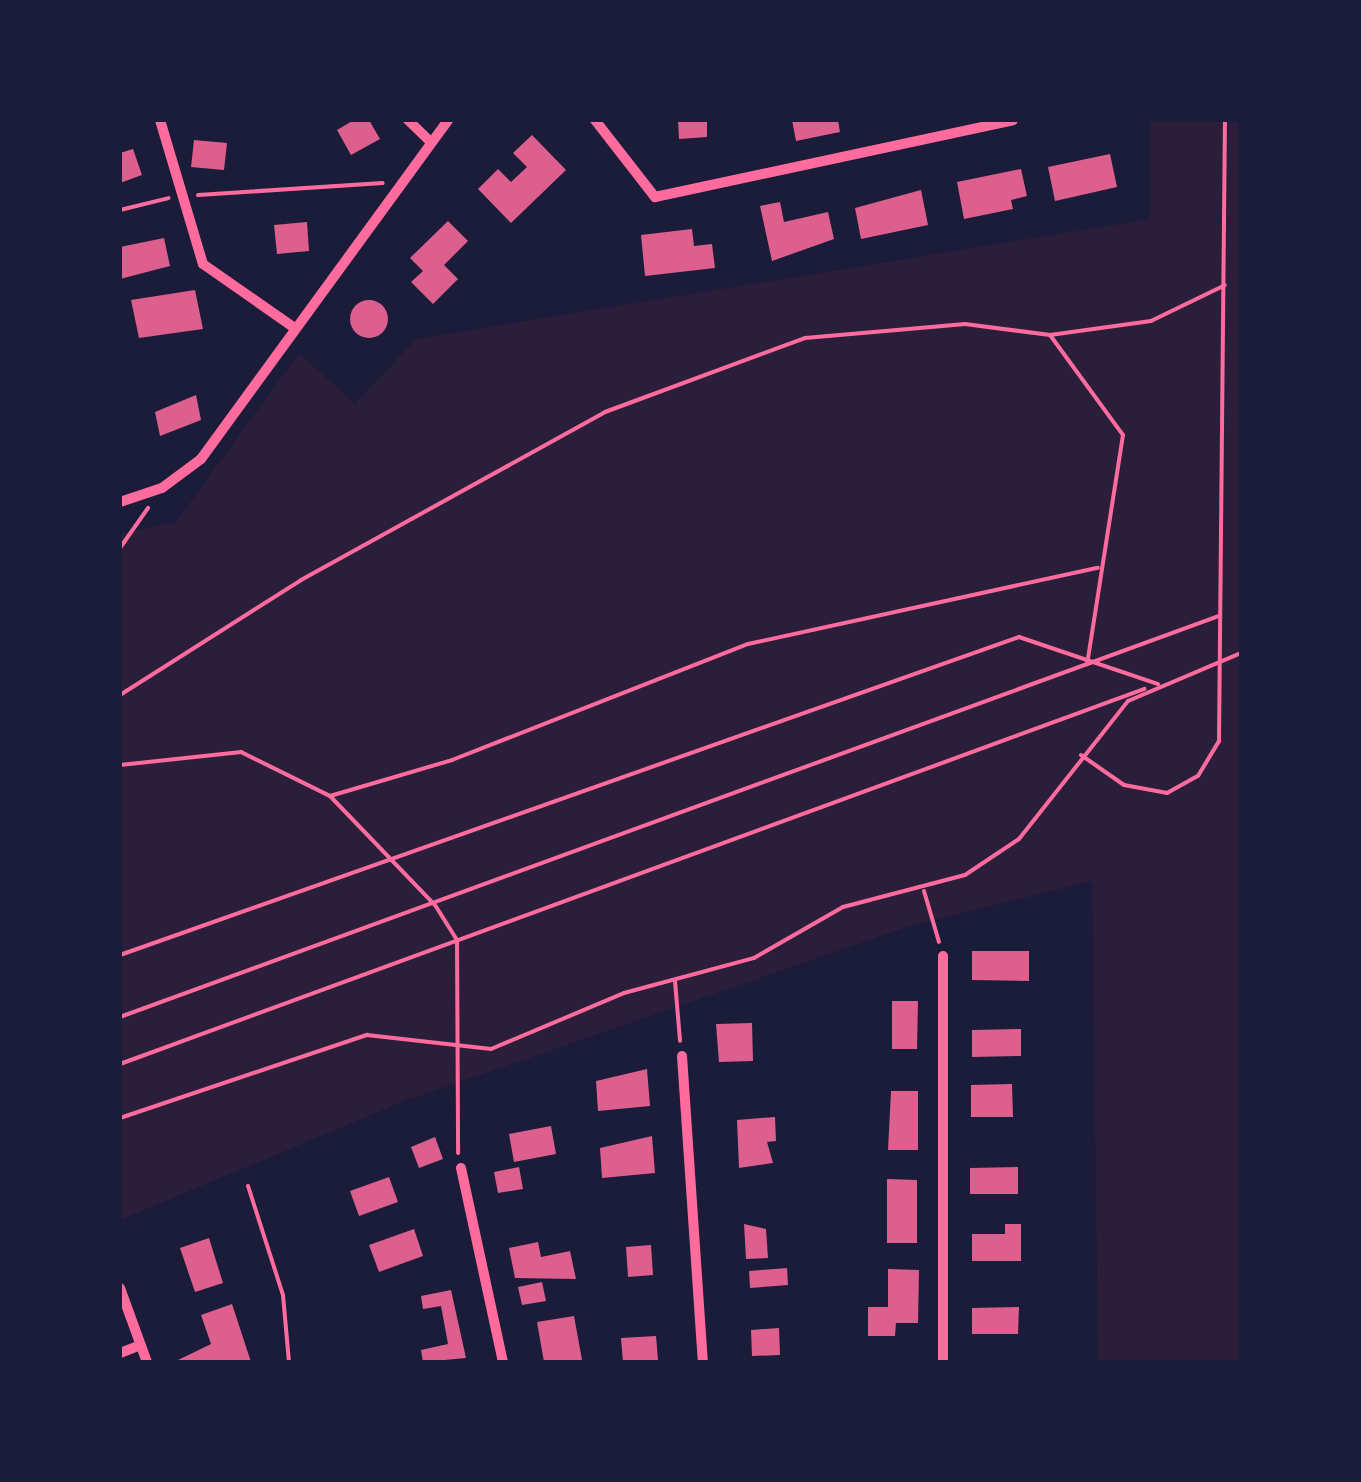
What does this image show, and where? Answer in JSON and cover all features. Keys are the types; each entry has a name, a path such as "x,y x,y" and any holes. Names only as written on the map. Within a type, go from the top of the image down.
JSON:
{"street":[{"path":"160,120 177,196 203,264 292,326"},
{"path":"408,120 431,142"},
{"path":"120,502 162,488 215,442 292,326 448,120"},
{"path":"595,120 655,197 1013,120"},
{"path":"943,956 944,1362"},
{"path":"682,1056 703,1362"},
{"path":"461,1168 502,1362"},
{"path":"120,1288 147,1362"},
{"path":"120,1353 141,1345"}],"path":[{"path":"1080,754 1148,794 1198,776 1219,740 1226,120"},
{"path":"120,210 177,196 400,182"},
{"path":"120,695 300,580 605,412 805,338 965,324 1050,335 1152,321 1225,285"},
{"path":"1050,335 1123,435 1098,568 1087,664"},
{"path":"120,548 162,488"},
{"path":"330,796 452,760 748,644 1098,568"},
{"path":"120,1017 435,906 1219,616"},
{"path":"120,955 1019,638 1087,664 1158,684"},
{"path":"120,1064 1241,653"},
{"path":"120,1118 367,1034 410,1034 458,1051 491,1049 798,939 843,907 924,891 1019,839 1080,754 1128,700 1158,684"},
{"path":"120,765 241,752 330,796 435,906 457,940 458,1051 452,1128 461,1168"},
{"path":"924,891 943,956"},
{"path":"675,981 682,1056"},
{"path":"248,1186 284,1294 289,1362"}],"shaded area":[{"path":"1151,120 1241,120 1241,1362 1098,1362 1092,881 910,926 402,1102 120,1220 120,534 176,522 299,353 355,404 416,339 1150,219"}],"building":[{"path":"354,120 369,120 380,139 351,155 337,130"},
{"path":"678,120 707,120 707,137 679,139"},
{"path":"792,120 838,120 840,132 796,141"},
{"path":"532,135 566,170 511,223 478,189 498,169 511,182 527,167 513,153"},
{"path":"194,140 227,143 224,170 191,167"},
{"path":"133,149 142,175 120,183 120,153"},
{"path":"1110,154 1117,187 1055,201 1048,167"},
{"path":"1021,169 1027,196 1011,200 1013,209 964,219 957,182"},
{"path":"921,190 928,225 861,239 855,208"},
{"path":"780,202 784,222 828,212 834,239 772,261 760,206"},
{"path":"448,221 468,241 444,265 458,279 433,304 411,282 423,271 410,258"},
{"path":"307,222 309,251 277,254 274,225"},
{"path":"692,229 694,246 712,244 715,268 645,276 641,235"},
{"path":"164,238 170,266 120,279 120,247"},
{"path":"195,290 203,329 139,338 131,300"},
{"path":"369,300 382,306 388,319 382,332 369,338 356,332 350,319 356,306"},
{"path":"196,395 201,420 160,436 155,412"},
{"path":"972,951 1029,951 1029,981 972,980"},
{"path":"892,1001 918,1001 917,1049 892,1049"},
{"path":"752,1023 753,1061 719,1062 716,1024"},
{"path":"1021,1029 1021,1056 972,1057 972,1030"},
{"path":"647,1069 650,1106 598,1111 596,1081"},
{"path":"1012,1084 1013,1117 971,1117 971,1085"},
{"path":"891,1091 918,1091 918,1150 888,1150"},
{"path":"775,1117 776,1141 767,1142 773,1163 739,1168 737,1120"},
{"path":"551,1126 556,1154 514,1162 509,1134"},
{"path":"652,1136 655,1173 602,1178 600,1148"},
{"path":"435,1137 443,1159 419,1168 411,1147"},
{"path":"519,1167 523,1189 498,1193 494,1172"},
{"path":"1018,1167 1018,1194 970,1194 970,1168"},
{"path":"389,1177 398,1202 359,1216 350,1191"},
{"path":"887,1179 917,1180 917,1243 887,1243"},
{"path":"744,1224 766,1229 768,1258 746,1259"},
{"path":"1005,1224 1021,1224 1021,1261 972,1261 972,1234 1005,1234"},
{"path":"414,1229 423,1256 379,1272 369,1245"},
{"path":"209,1238 223,1283 195,1292 180,1248"},
{"path":"538,1242 541,1257 570,1251 576,1279 515,1278 509,1248"},
{"path":"651,1245 653,1275 628,1277 626,1247"},
{"path":"787,1268 788,1285 750,1288 749,1271"},
{"path":"888,1269 919,1270 918,1323 896,1323 895,1336 868,1336 868,1307 888,1307"},
{"path":"542,1282 546,1301 522,1305 518,1287"},
{"path":"451,1290 466,1358 423,1362 421,1350 448,1344 441,1306 423,1309 421,1296"},
{"path":"232,1304 251,1362 174,1362 211,1344 201,1315"},
{"path":"1019,1307 1018,1334 972,1334 972,1308"},
{"path":"574,1316 582,1360 544,1362 537,1322"},
{"path":"779,1328 780,1355 752,1356 751,1330"},
{"path":"656,1336 658,1360 623,1362 621,1338"}]}
